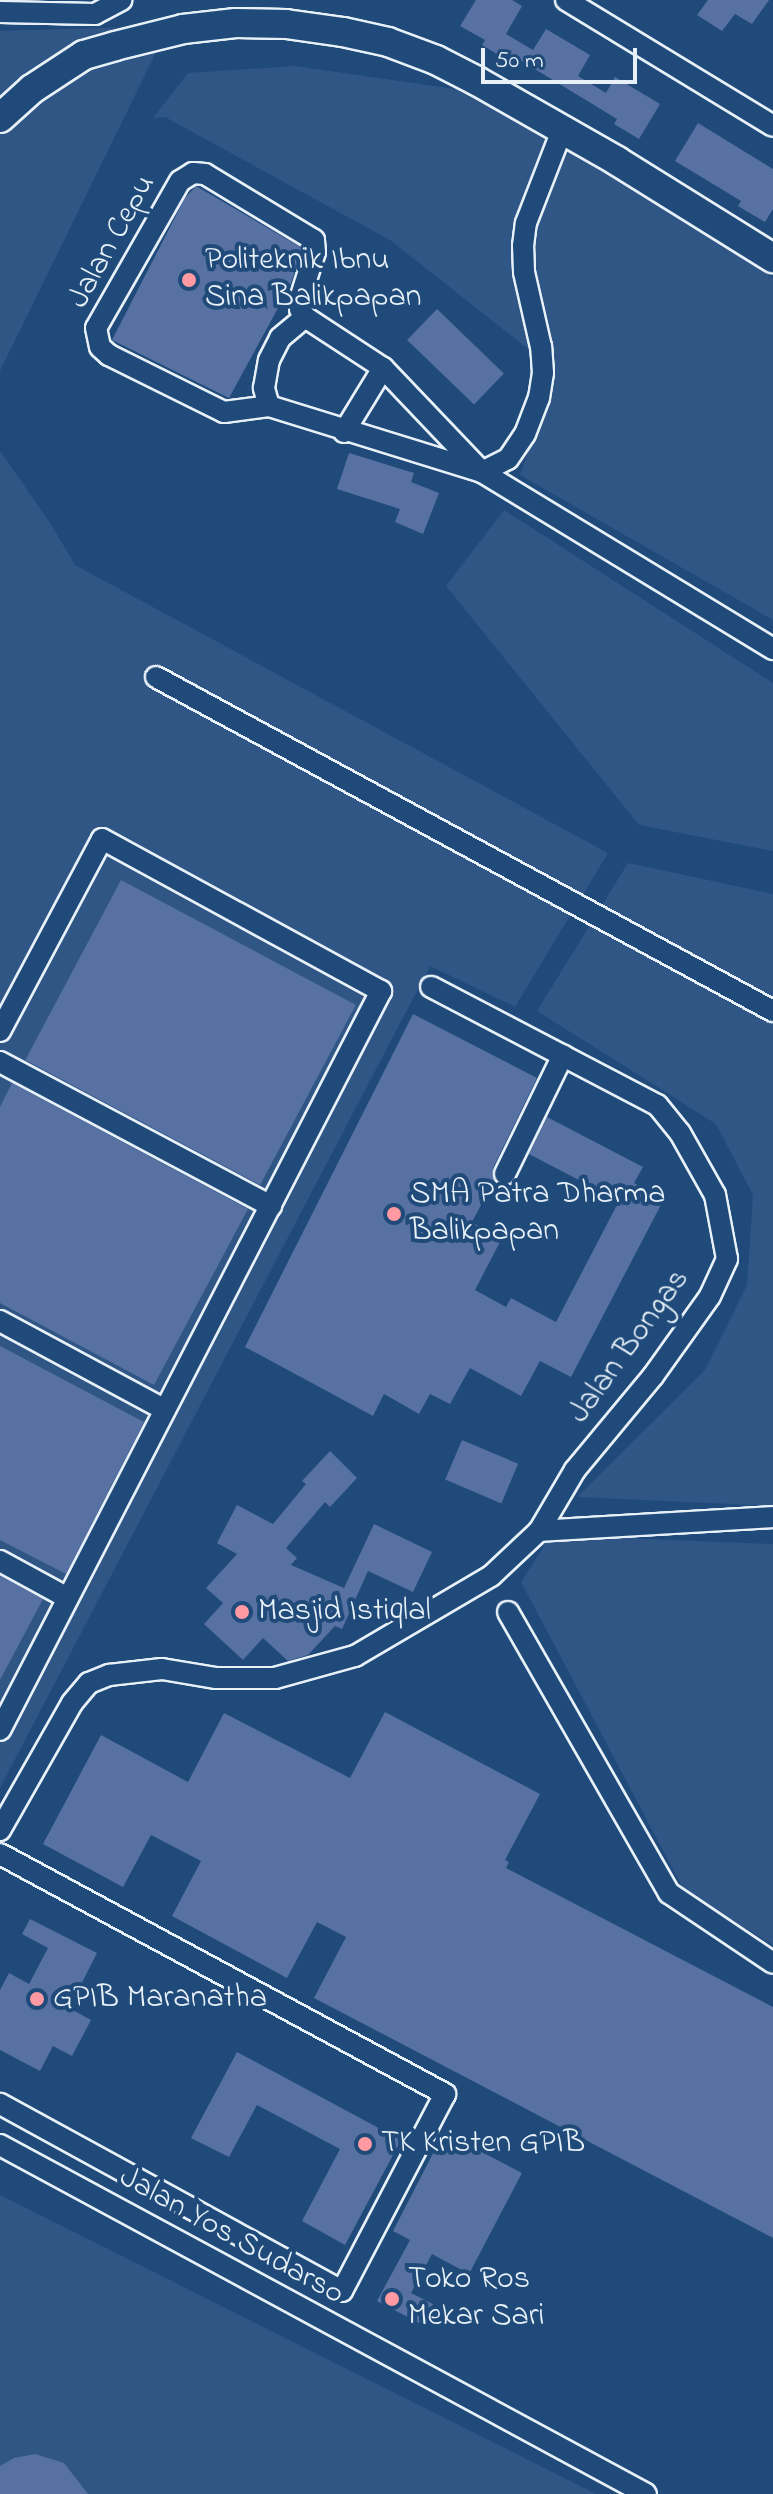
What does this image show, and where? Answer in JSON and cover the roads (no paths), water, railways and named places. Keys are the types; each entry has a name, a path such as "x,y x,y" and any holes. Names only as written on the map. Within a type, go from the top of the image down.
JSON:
{"main road":[{"path":"0,118 32,89 84,55 183,29 236,23 286,24 388,42 436,60 562,130 773,258"}],"street":[{"path":"0,12 95,14 121,0"},
{"path":"566,0 773,126"},
{"path":"482,472 508,459 525,434 539,398 543,373 541,347 524,272 523,246 526,223 562,130"},
{"name":"Jalan Cepu","path":"482,472 344,432 269,406 235,412 210,407 109,355 100,347 96,328 180,181 199,172 314,240 315,252 300,299 300,309 305,317 383,368 482,472 773,649"},
{"path":"269,406 264,388 269,360 280,338 305,317"},
{"path":"344,432 383,368"},
{"path":"156,677 773,1011"},
{"path":"0,1031 102,839 381,991 0,1730"},
{"name":"Jalan Bongas","path":"0,1830 72,1703 89,1683 109,1675 162,1669 216,1678 275,1678 355,1656 491,1576 539,1531 575,1470 653,1376 710,1296 727,1259 715,1195 680,1133 657,1105 431,987"},
{"path":"505,1174 563,1055"},
{"path":"0,1062 271,1206"},
{"path":"0,1321 165,1410"},
{"path":"539,1531 773,1517"},
{"path":"0,1561 68,1598"},
{"path":"508,1612 669,1893 773,1963"},
{"path":"0,1854 445,2094 342,2291 0,2104"},
{"name":"Jalan Yos Sudarso","path":"0,2145 646,2494"}],"place":[{"name":"Politeknik Ibnu Sina Balikpapan","path":"189,280"},
{"name":"SMA Patra Dharma Balikpapan","path":"394,1214"},
{"name":"Masjid Istiqlal","path":"242,1612"},
{"name":"GPIB Maranatha","path":"37,1999"},
{"name":"TK Kristen GPIB","path":"365,2144"},
{"name":"Toko Ros Mekar Sari","path":"392,2299"}]}
